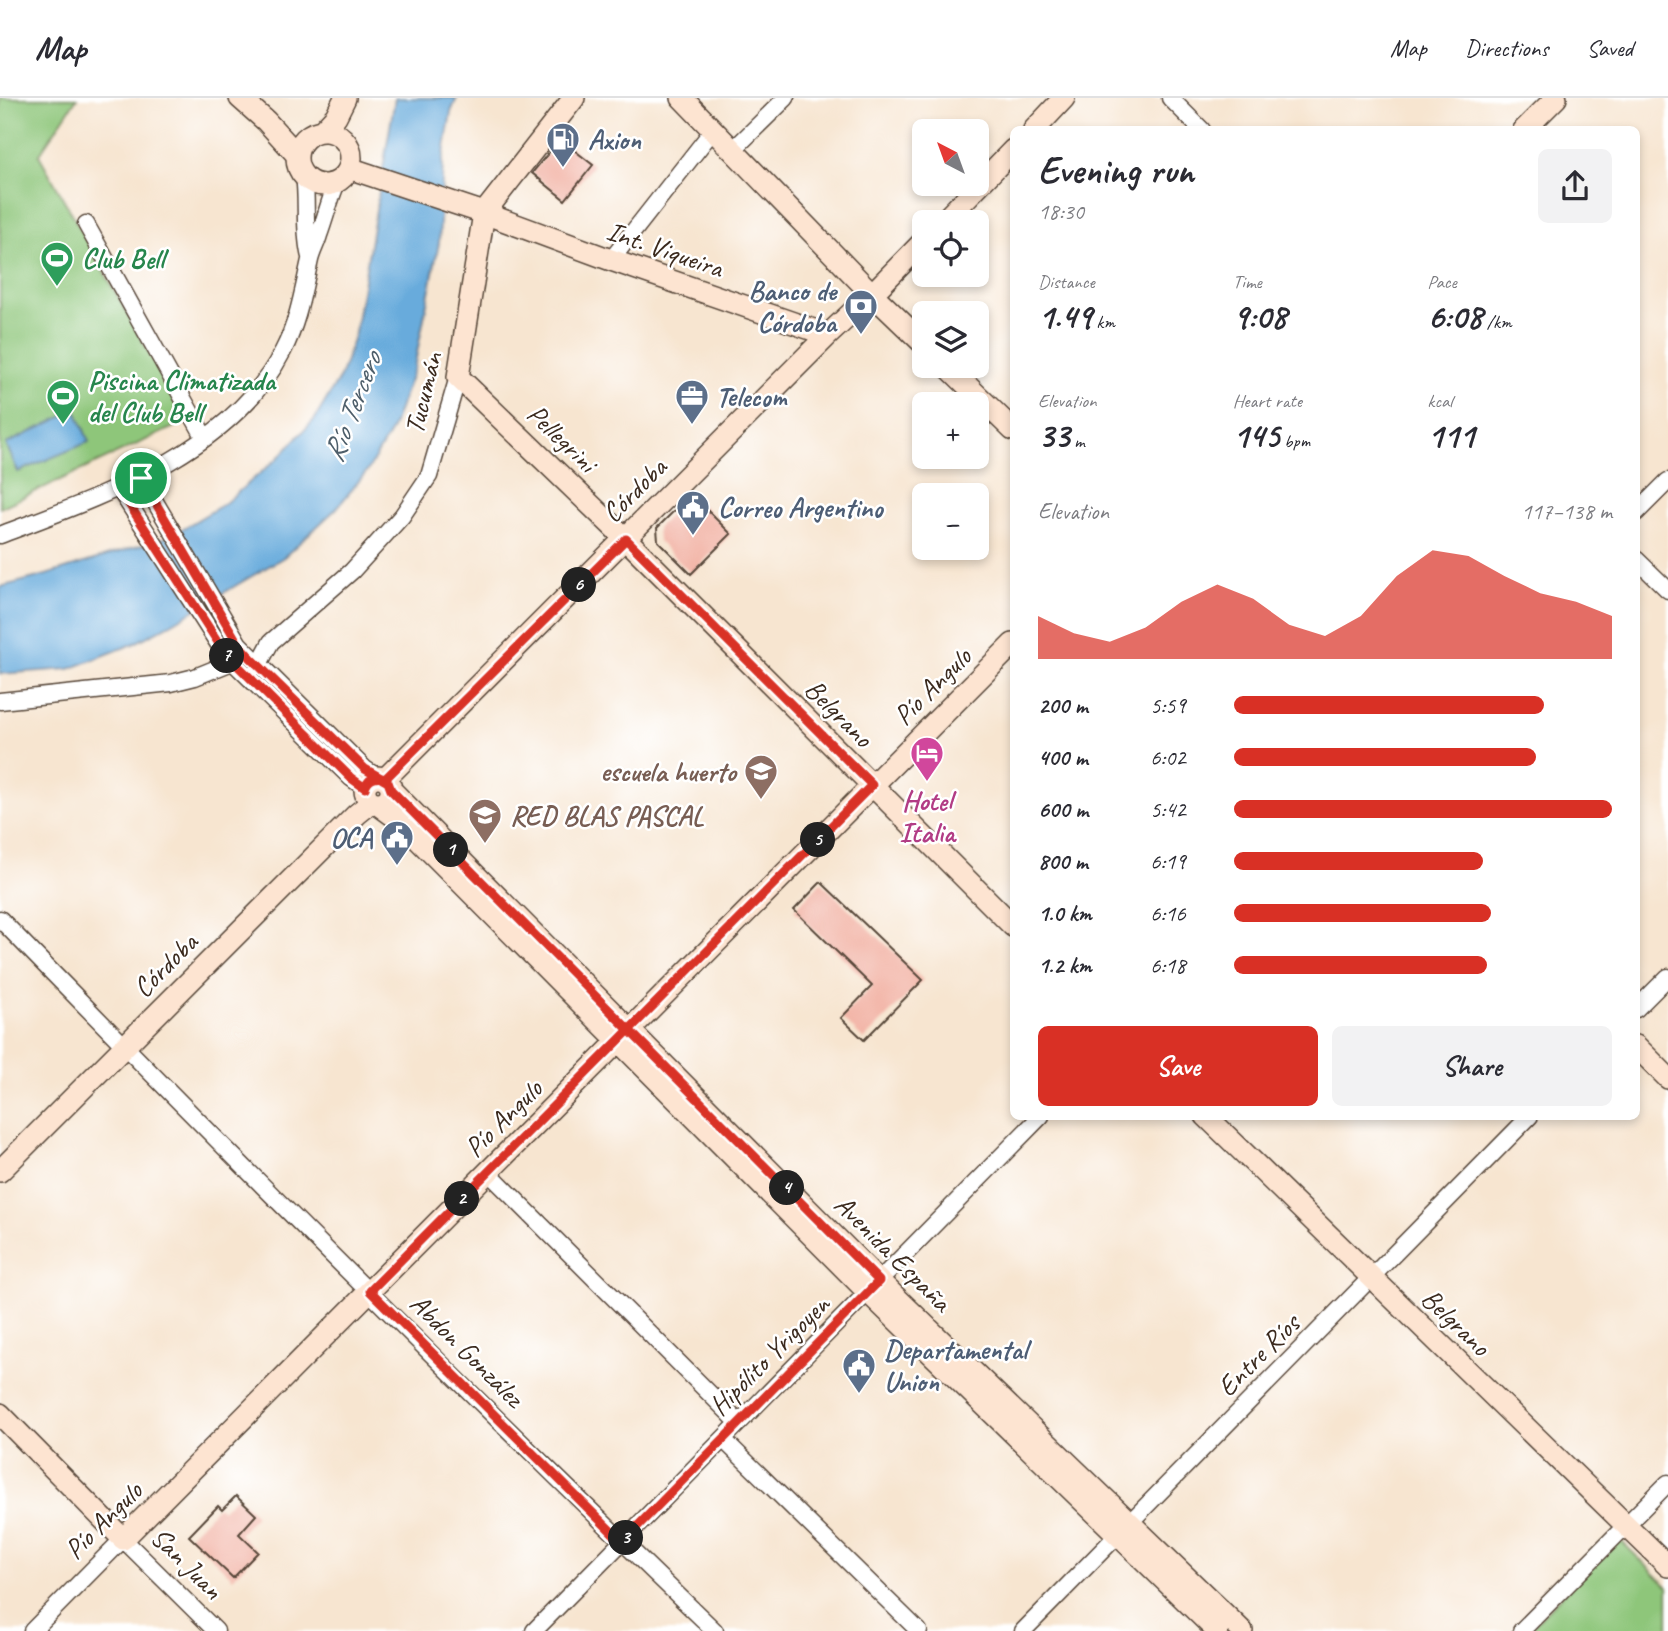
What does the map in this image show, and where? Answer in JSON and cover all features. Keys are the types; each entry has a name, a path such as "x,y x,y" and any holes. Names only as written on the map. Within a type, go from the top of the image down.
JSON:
{"street":[{"path":"240,98 266,121 317,184 328,184 351,174"},
{"path":"310,257 307,244 306,193 300,165 303,141 324,133 346,98"},
{"name":"Tucumán","path":"254,661 271,642 352,571 402,516 429,476 458,377 484,213 574,98"},
{"path":"682,98 912,332"},
{"path":"733,150 786,98"},
{"path":"1038,126 1064,98"},
{"path":"1170,98 1198,126"},
{"path":"1528,126 1556,98"},
{"path":"0,535 141,478 205,438 258,389 284,351 299,313 310,257 329,201 351,174 350,152 345,142 324,133 266,121"},
{"path":"611,260 713,130"},
{"path":"955,210 1010,153"},
{"name":"Int. Viqueira","path":"351,174 484,213 828,335"},
{"path":"86,223 205,438"},
{"name":"Córdoba","path":"0,1153 357,814 376,790 912,253"},
{"name":"Pellegrini","path":"458,377 626,539"},
{"path":"960,378 1010,426"},
{"path":"141,478 239,645 365,769 376,790"},
{"path":"1640,509 1668,481"},
{"path":"118,487 232,662 351,778 376,790"},
{"name":"Belgrano","path":"626,539 1010,923"},
{"path":"1640,563 1668,590"},
{"name":"Pío Angulo","path":"32,1631 1010,647"},
{"path":"0,701 171,683 195,677 232,662"},
{"name":"Avenida España","path":"376,790 874,1286 1124,1527 1242,1631"},
{"name":"Abdon González","path":"0,919 119,1042 715,1631"},
{"path":"1640,1005 1668,977"},
{"name":"Córdoba","path":"0,1171 119,1042"},
{"path":"1640,1050 1668,1078"},
{"name":"Hipólito Yrigoyen","path":"534,1631 1037,1120"},
{"name":"Belgrano","path":"1210,1120 1668,1566"},
{"name":"Entre Ríos","path":"1023,1631 1526,1120"},
{"path":"488,1172 739,1423"},
{"name":"San Juan","path":"0,1414 216,1631"},
{"path":"723,1439 919,1631"},
{"path":"1521,1631 1668,1483"},
{"name":"Avenida España","path":"1124,1527 1217,1631"}],"green space":[{"name":"Club Bell","path":"0,98 77,98 39,155 187,421 0,508"},
{"path":"1618,1538 1668,1587 1668,1631 1527,1631"}],"water":[{"name":"Río Tercero","path":"395,98 457,98 451,112 443,160 439,243 414,368 391,431 368,470 336,509 284,557 171,624 133,644 69,669 0,674 0,587 170,536 224,504 278,458 315,419 341,375 355,333"},
{"name":"Piscina Climatizada del Club Bell","path":"76,410 89,442 18,472 6,444"}],"building":[{"name":"Axion","path":"560,139 593,165 565,200 532,173"},
{"name":"Correo Argentino","path":"691,494 731,534 691,574 658,541 657,528"},
{"path":"821,882 923,980 864,1040 841,1018 872,986 794,910"},
{"path":"236,1496 256,1515 239,1534 258,1552 233,1578 189,1536 218,1506 222,1510"}],"place":[{"name":"Axion","path":"563,169"},
{"name":"Club Bell","path":"57,288"},
{"name":"Banco de Córdoba","path":"861,336"},
{"name":"Piscina Climatizada del Club Bell","path":"63,426"},
{"name":"Telecom","path":"692,426"},
{"name":"Correo Argentino","path":"693,537"},
{"name":"Hotel Italia","path":"927,783"},
{"name":"escuela huerto","path":"761,801"},
{"name":"RED BLAS PASCAL","path":"485,845"},
{"name":"OCA","path":"397,867"},
{"name":"Departamental Union","path":"859,1395"}],"route":[{"path":"141,478 118,487 225,653 351,778 365,788 373,778 385,779 626,539 872,785 629,1030 879,1281 622,1542 370,1291 629,1030 391,790 385,779 365,769 239,645 141,478"}]}
